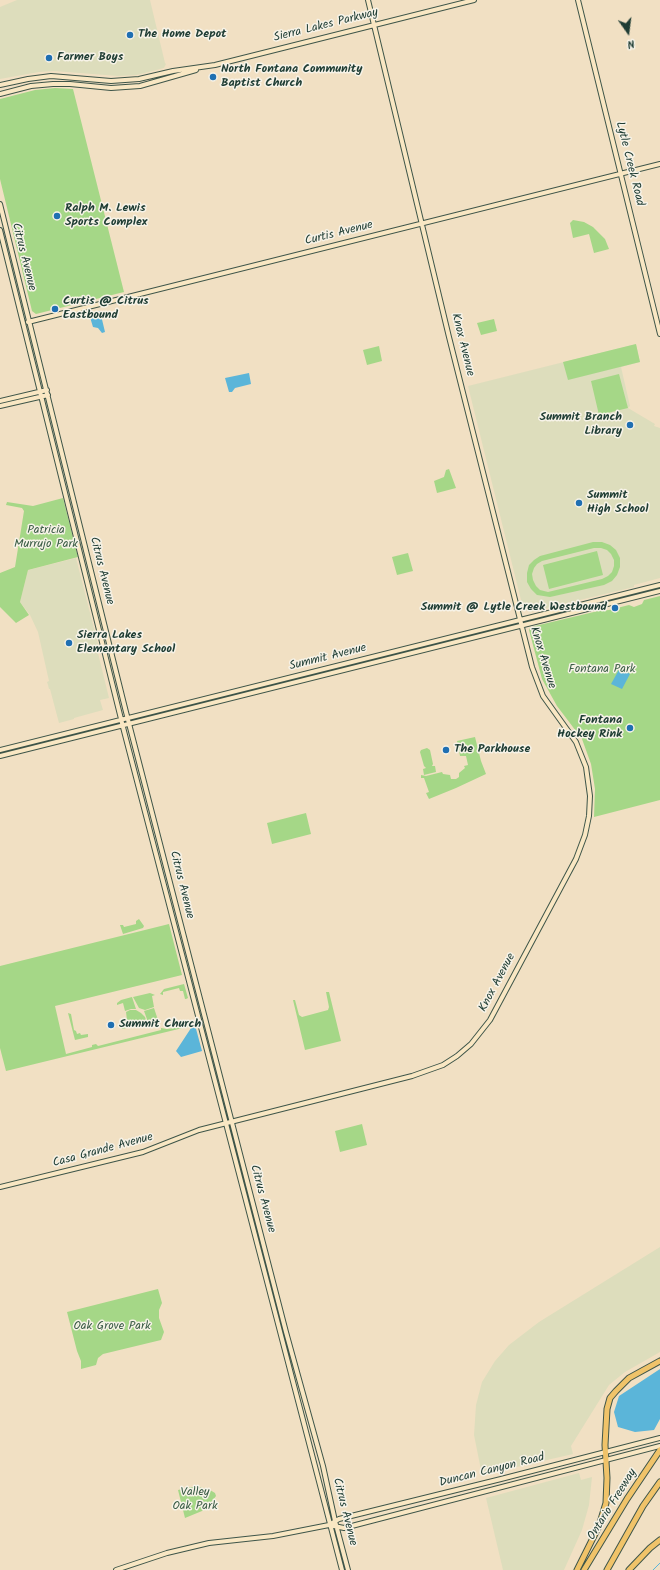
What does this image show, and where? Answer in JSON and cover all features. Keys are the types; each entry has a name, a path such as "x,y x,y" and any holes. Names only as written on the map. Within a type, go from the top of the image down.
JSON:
{"highway":[{"path":"577,1570 603,1516 606,1503 607,1478 605,1452 607,1409 610,1398 629,1378 660,1361"},
{"name":"Ontario Freeway","path":"584,1570 627,1499 660,1450"},
{"path":"607,1570 643,1506 660,1482"},
{"path":"629,1570 635,1562 660,1540"}],"main road":[{"name":"Knox Avenue","path":"232,1122 412,1076 443,1065 464,1050 478,1037 490,1020 582,844 588,824 590,807 589,785 583,757 572,736 550,706 538,685 520,620 451,344 368,0"},
{"name":"Sierra Lakes Parkway","path":"0,94 31,86 53,84 111,88 140,86 206,67 474,0"},
{"name":"Lytle Creek Road","path":"578,0 660,334"},
{"name":"Sierra Lakes Parkway","path":"0,85 51,76 123,80 206,67"},
{"name":"Curtis Avenue","path":"23,323 660,164"},
{"name":"Citrus Avenue","path":"0,204 129,723 286,1332 323,1466 348,1570"},
{"name":"Citrus Avenue","path":"0,230 123,725 290,1367 329,1525 342,1570"},
{"path":"0,401 47,393"},
{"path":"0,406 41,394"},
{"name":"Summit Avenue","path":"0,750 660,585"},
{"name":"Summit Avenue","path":"0,756 660,591"},
{"name":"Casa Grande Avenue","path":"0,1187 143,1152 190,1133 232,1122"},
{"name":"Duncan Canyon Road","path":"116,1570 167,1553 209,1543 273,1536 329,1525 339,1519 660,1438"},
{"name":"Duncan Canyon Road","path":"329,1525 344,1528 660,1446"}],"shaded area":[{"path":"17,0 150,0 166,64 164,68 137,75 118,76 54,71 39,72 0,79 0,7"},
{"name":"Summit High School","path":"636,344 640,362 621,367 630,406 628,408 655,424 654,426 660,428 660,578 634,585 634,587 530,612 523,608 468,386"},
{"name":"Sierra Lakes Elementary School","path":"76,558 99,648 97,649 109,698 100,700 103,710 59,723 47,682 49,681 38,632 30,615 20,602 28,570"},
{"path":"660,1247 660,1352 625,1372 609,1385 571,1446 573,1454 482,1475 474,1435 476,1405 482,1382 495,1361 509,1345 539,1322"},
{"path":"579,1473 581,1480 592,1477 589,1505 582,1530 564,1570 503,1570 486,1498"}],"green space":[{"name":"Ralph M. Lewis Sports Complex","path":"55,88 73,89 124,292 36,314 32,311 0,179 0,99 35,90"},
{"path":"573,220 584,222 593,227 605,239 609,249 594,253 589,234 573,238 570,223"},
{"path":"494,319 497,331 481,335 477,323"},
{"path":"636,344 640,362 568,380 563,362"},
{"path":"379,346 382,361 367,365 363,350"},
{"path":"619,374 628,408 599,415 591,381"},
{"path":"449,469 456,488 437,493 434,481 444,477 446,470"},
{"name":"Patricia Murrujo Park","path":"63,498 78,557 28,570 20,602 29,615 16,623 0,607 0,573 15,567 24,511 22,508 6,505 7,502 33,506"},
{"path":"593,542 602,542 610,545 616,550 620,558 620,567 617,575 612,581 604,585 550,597 537,595 527,582 529,565 540,556","holes":["594,548 607,550 614,560 612,572 608,576 602,579 548,592 540,590 536,586 532,574 537,564 542,561"]},
{"path":"597,551 603,575 549,589 543,565"},
{"path":"408,553 413,571 397,575 392,557"},
{"name":"Fontana Park","path":"660,596 660,800 594,817 595,789 591,764 582,739 557,706 542,679 529,630 535,626 598,611 629,605 634,607 642,604 644,600"},
{"path":"475,737 486,774 429,799 426,793 429,792 424,778 421,778 421,775 426,776 442,772 443,774 450,775 451,779 456,779 459,777 459,773 465,768 464,766 468,765 466,756 460,756 457,741"},
{"path":"427,748 430,750 433,764 432,766 435,766 436,772 424,775 423,769 426,768 420,752 421,750"},
{"path":"306,813 311,834 272,844 267,823"},
{"path":"139,919 144,926 143,928 123,934 120,925 123,925 124,927 136,924 136,921"},
{"path":"169,924 182,975 55,1006 66,1054 92,1047 92,1045 96,1044 98,1046 161,1030 161,1028 167,1029 195,1025 6,1071 0,1048 0,966"},
{"path":"184,984 188,998 186,999 183,991 180,991 179,988 163,992 163,995 160,994 164,989"},
{"path":"326,992 329,992 341,1041 305,1050 293,1000 295,1000 299,1015 302,1017 328,1010 329,1007"},
{"path":"150,993 155,995 152,996 154,1007 145,1010 139,1008 133,997"},
{"path":"132,997 136,1009 125,1011 123,1003 117,1005 117,1003 121,1000"},
{"path":"154,1008 158,1020 148,1022 144,1011"},
{"path":"136,1010 141,1013 145,1017 147,1023 122,1029 120,1022 127,1020 126,1012"},
{"path":"68,1013 71,1014 74,1030 77,1034 88,1034 88,1037 75,1040"},
{"path":"362,1124 367,1145 340,1152 335,1131"},
{"name":"Oak Grove Park","path":"158,1289 162,1303 159,1310 159,1318 164,1332 161,1340 103,1354 98,1358 96,1365 81,1369 81,1361 67,1312"},
{"name":"Valley Oak Park","path":"199,1487 210,1490 215,1493 216,1496 202,1511 185,1518 178,1490"}],"water":[{"path":"100,311 105,332 102,333 98,328 93,327 89,314"},
{"path":"249,373 251,384 235,388 232,392 229,392 225,378"},
{"path":"620,668 630,674 622,689 611,684"},
{"path":"193,1025 195,1025 202,1051 181,1057 176,1051"},
{"path":"660,1369 660,1419 654,1430 635,1432 618,1427 614,1412 619,1396"}],"waterway":[{"path":"653,1570 660,1563"}],"place":[{"name":"The Home Depot","path":"130,35"},
{"name":"Farmer Boys","path":"49,58"},
{"name":"North Fontana Community Baptist Church","path":"213,77"},
{"name":"Ralph M. Lewis Sports Complex","path":"57,216"},
{"name":"Curtis @ Citrus Eastbound","path":"55,309"},
{"name":"Summit Branch Library","path":"630,425"},
{"name":"Summit High School","path":"579,503"},
{"name":"Summit @ Lytle Creek Westbound","path":"615,608"},
{"name":"Sierra Lakes Elementary School","path":"69,643"},
{"name":"Fontana Hockey Rink","path":"630,728"},
{"name":"The Parkhouse","path":"446,750"},
{"name":"Summit Church","path":"111,1025"}]}
